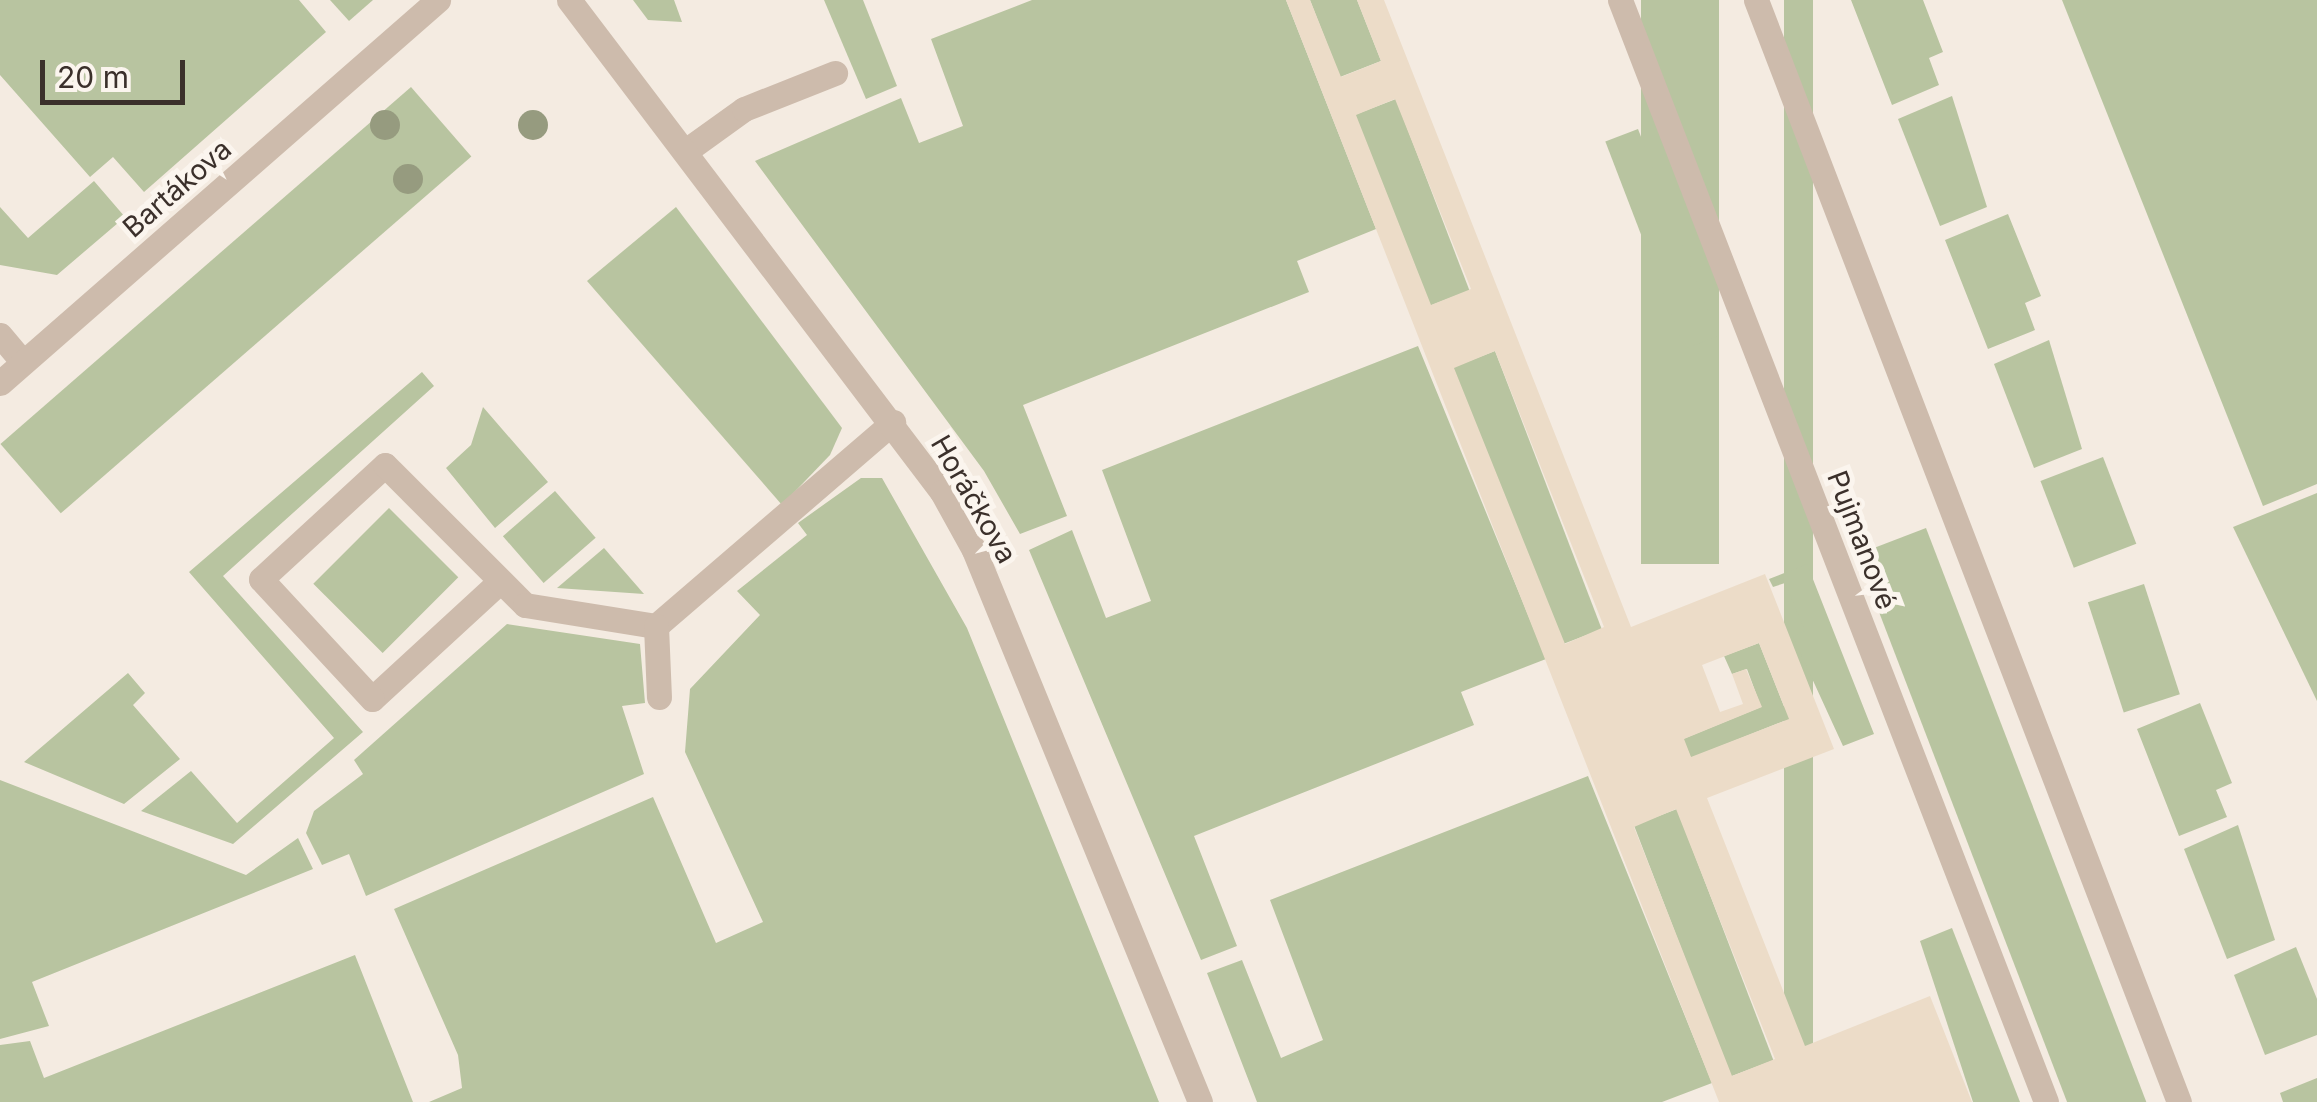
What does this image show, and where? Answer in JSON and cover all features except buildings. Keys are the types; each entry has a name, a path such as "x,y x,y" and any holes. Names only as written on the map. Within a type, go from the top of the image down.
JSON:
{"street":[{"name":"Bartákova","path":"0,383 438,0"},
{"name":"Horáčkova","path":"569,0 893,422 974,550 1200,1102"},
{"name":"Pujmanové","path":"1620,0 2046,1102"},
{"path":"1756,0 2179,1102"},
{"path":"687,150 744,110 835,73"},
{"path":"0,335 23,362"},
{"path":"496,585 372,699 262,579 385,465 496,585 525,605 656,626 893,422"},
{"path":"656,626 659,697"}],"green space":[{"path":"0,0 299,0 326,32 144,192 113,157 90,177 0,75"},
{"path":"330,0 373,0 349,21"},
{"path":"633,0 674,0 682,22 648,20"},
{"path":"824,0 863,0 897,86 866,99"},
{"path":"1032,0 1286,0 1376,229 1297,261 1309,292 1023,405 1067,516 1020,534 984,471 755,161 901,98 919,143 963,126 931,39"},
{"path":"1310,0 1357,0 1381,61 1340,77"},
{"path":"1641,0 1719,0 1719,564 1641,564"},
{"path":"1784,0 1813,0 1813,1102 1784,1102"},
{"path":"1851,0 1923,0 1943,52 1929,58 1939,85 1892,105"},
{"path":"2062,0 2317,0 2317,484 2263,506"},
{"path":"411,87 471,156 61,513 0,444"},
{"path":"1952,96 1987,207 1940,226 1898,119"},
{"path":"1396,99 1469,290 1428,306 1355,115"},
{"path":"1638,129 1718,336 1685,349 1605,142"},
{"path":"94,181 125,217 57,275 0,265 0,207 28,238"},
{"path":"676,207 842,428 830,455 782,505 587,281"},
{"path":"2008,214 2041,296 2025,303 2035,330 1988,349 1945,240"},
{"path":"2049,340 2082,449 2034,468 1994,364"},
{"path":"1418,346 1546,659 1461,692 1474,725 1194,836 1237,946 1201,960 1029,550 1072,530 1106,618 1151,601 1102,470"},
{"path":"1495,351 1602,629 1560,645 1453,367"},
{"path":"422,372 434,386 223,576 363,732 233,844 141,811 191,771 237,823 334,738 189,572"},
{"path":"483,407 548,482 495,528 446,468 471,445"},
{"path":"2103,457 2136,544 2074,568 2040,481"},
{"path":"861,478 882,478 967,628 1159,1102 429,1102 462,1088 458,1055 394,909 653,797 716,943 763,922 685,752 690,689 760,615 737,591 807,535 798,523"},
{"path":"555,491 596,538 544,583 503,536"},
{"path":"2317,493 2317,701 2233,527"},
{"path":"389,508 458,577 383,653 313,584"},
{"path":"1926,528 2146,1102 2067,1102 1857,555"},
{"path":"604,548 644,594 557,588"},
{"path":"1807,564 1874,734 1843,746 1793,637 1805,631 1785,583 1773,587 1769,579"},
{"path":"2144,584 2180,694 2124,713 2088,602"},
{"path":"507,624 640,644 645,703 622,706 644,774 366,896 349,854 322,865 306,833 314,811 363,774 354,760"},
{"path":"1759,643 1789,719 1691,758 1683,739 1761,707 1747,669 1732,674 1724,656"},
{"path":"128,673 145,693 133,705 180,759 124,804 24,762"},
{"path":"2200,703 2232,783 2216,790 2227,817 2179,836 2137,729"},
{"path":"1588,776 1712,1083 1662,1102 1257,1102 1207,973 1242,960 1281,1058 1323,1040 1270,900"},
{"path":"0,780 246,875 298,838 313,869 32,982 49,1026 0,1039"},
{"path":"1677,809 1773,1060 1730,1077 1634,825"},
{"path":"2238,825 2275,940 2227,959 2184,849"},
{"path":"1952,928 2020,1102 1973,1102 1920,941"},
{"path":"2296,947 2317,999 2317,1035 2265,1055 2234,975"},
{"path":"355,955 413,1102 0,1102 0,1045 30,1041 44,1078"},
{"path":"2317,1078 2317,1102 2283,1102 2280,1093"}],"shaded area":[{"path":"1286,0 1310,0 1341,77 1381,61 1357,0 1384,0 1631,627 1765,574 1834,749 1707,798 1805,1046 1930,996 1972,1102 1719,1102","holes":["1395,99 1471,289 1431,305 1356,115","1495,351 1604,627 1565,644 1454,368","1759,643 1789,719 1691,757 1684,739 1762,707 1746,669 1732,674 1743,704 1720,712 1702,665","1676,809 1775,1059 1732,1076 1634,827"]}]}
